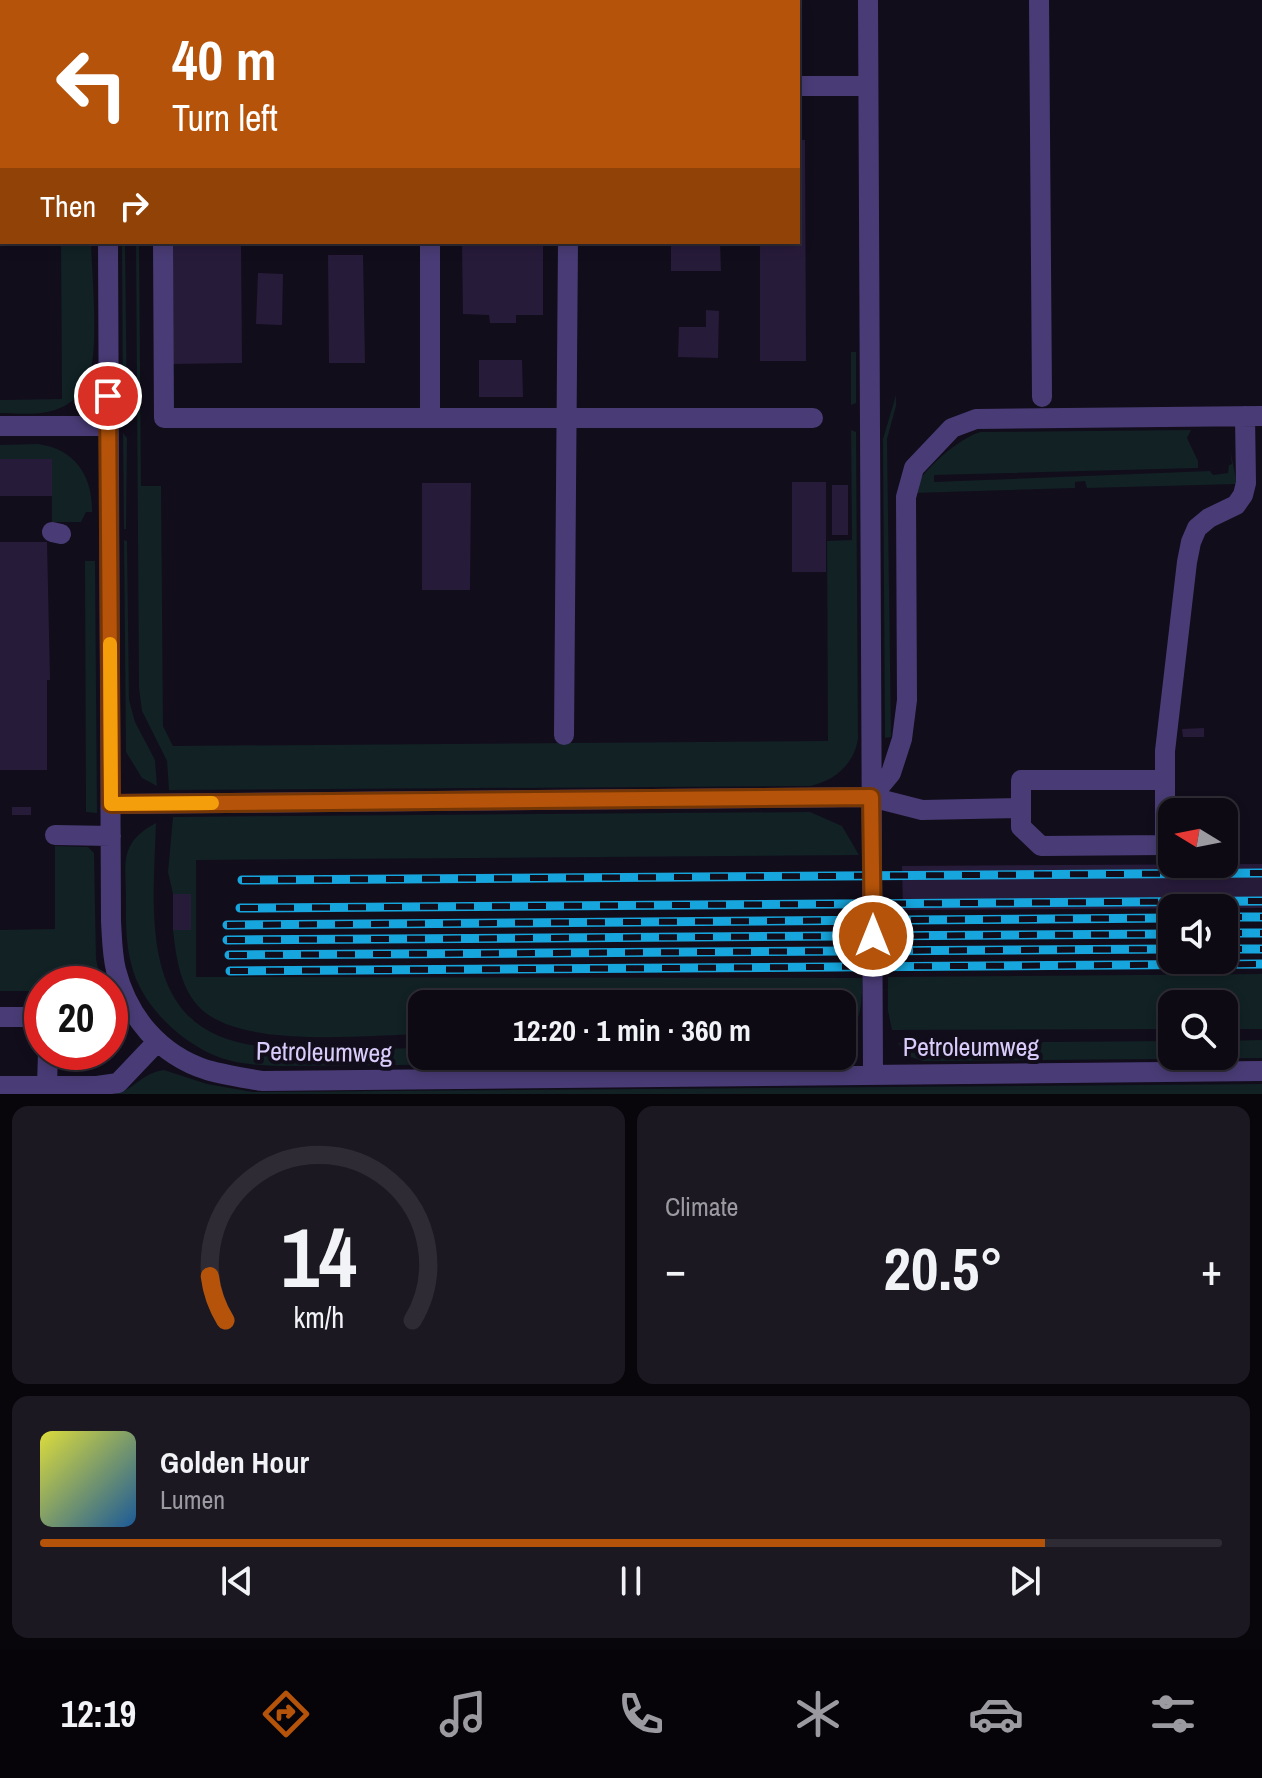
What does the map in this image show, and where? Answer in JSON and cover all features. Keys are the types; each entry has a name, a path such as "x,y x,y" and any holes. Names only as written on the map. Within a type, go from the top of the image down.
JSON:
{"street":[{"path":"868,0 873,1074"},
{"path":"1039,0 1042,397"},
{"path":"800,86 868,86"},
{"name":"Petroleumweg","path":"108,244 111,921 115,968 134,1012 157,1042 206,1070 262,1081 1262,1071"},
{"path":"163,244 164,418 813,418"},
{"path":"430,244 430,417"},
{"path":"564,735 568,244"},
{"path":"871,797 891,773 902,739 907,700 906,497 914,468 952,428 976,419 1253,416 1243,495 1236,505 1209,518 1197,528 1187,562 1167,727 1165,845 1041,846 1021,827 1021,780 1165,780"},
{"path":"0,426 109,426"},
{"path":"111,804 871,797 922,810 1021,808"},
{"path":"55,835 111,836"},
{"path":"0,1017 24,1017"},
{"path":"0,1086 96,1090 118,1083 157,1042"},
{"path":"47,1070 47,1086"}],"shaded area":[{"path":"61,244 91,244 94,330 92,364 87,383 71,402 61,408 42,413 0,413 0,400 62,399"},
{"path":"122,244 125,244 127,414 123,422"},
{"path":"136,244 139,244 141,486 161,486 163,726 173,746 828,741 827,541 852,540 851,430 856,432 858,738 848,763 819,784 169,790 167,761 142,711 139,688"},
{"path":"851,352 856,352 856,403 851,405"},
{"path":"896,395 887,439 891,737 885,738 883,439"},
{"path":"1191,430 1187,438 1198,461 1198,468 934,475 934,482 1210,471 1213,475 1228,473 1232,464 1230,449 1237,484 1087,488 1085,481 1075,482 1075,488 913,493 941,456 963,440 981,432"},
{"path":"123,433 127,438 126,529 124,529"},
{"path":"38,444 72,458 85,476 92,512 86,512 81,522 52,522 52,459 0,459 0,445"},
{"path":"124,540 127,541 129,700 135,722 155,760 157,786 142,778 126,752"},
{"path":"85,561 95,561 97,813 86,812"},
{"path":"810,812 842,826 859,855 196,860 196,977 863,978 858,1019 856,1022 856,990 408,990 408,1034 306,1037 246,1030 221,1022 201,1009 184,982 173,930 191,929 191,894 173,894 168,872 173,817"},
{"path":"156,823 154,915 161,965 172,993 187,1015 207,1030 231,1040 259,1046 290,1049 408,1048 408,1065 282,1066 244,1063 206,1052 178,1033 143,994 128,946 126,861 131,845"},
{"path":"55,846 88,847 94,853 98,966 24,966 24,991 0,991 0,930 55,929"},
{"path":"1262,974 1262,1029 1238,1029 1238,990 1158,990 1158,1029 892,1030 888,1011 888,977"},
{"path":"1262,1040 1262,1058 1238,1058 1238,1041"},
{"path":"1158,1041 1158,1059 923,1061 908,1056 898,1043"},
{"path":"164,1070 207,1084 253,1092 1262,1084 1262,1094 113,1094"}],"building":[{"path":"800,140 805,140 806,361 760,361 760,244 800,244"},
{"path":"168,244 241,244 242,363 169,364"},
{"path":"462,244 543,244 543,315 516,315 516,323 490,323 489,315 463,314"},
{"path":"671,244 720,244 721,271 671,271"},
{"path":"328,255 363,255 365,363 329,363"},
{"path":"258,273 283,274 282,325 256,324"},
{"path":"706,310 719,311 718,358 678,357 679,327 706,327"},
{"path":"479,360 522,360 523,397 479,397"},
{"path":"0,459 52,459 52,496 0,496"},
{"path":"792,482 826,482 826,572 792,572"},
{"path":"422,483 471,483 470,590 422,590"},
{"path":"832,485 848,485 848,535 832,535"},
{"path":"0,542 47,542 50,680 47,680 47,770 0,770"},
{"path":"1204,728 1204,737 1183,737 1182,729"},
{"path":"12,807 31,807 31,815 12,815"},
{"path":"1238,864 1262,864 1262,908 1238,908 1238,894 1158,894 1158,909 903,910 902,866 1158,865 1158,878 1238,878"},
{"path":"173,894 191,894 191,930 173,930"}],"railway":[{"path":"242,880 1262,873"},
{"path":"240,908 1262,901"},
{"path":"1238,917 1262,917"},
{"path":"227,925 1158,918"},
{"path":"1238,933 1262,933"},
{"path":"227,940 1158,934"},
{"path":"229,955 1158,949"},
{"path":"1238,949 1262,949"},
{"path":"230,971 1262,964"}],"slow traffic":[{"path":"110,644 111,804 212,803"}],"route":[{"path":"108,396 111,804 871,797 873,936"}]}
